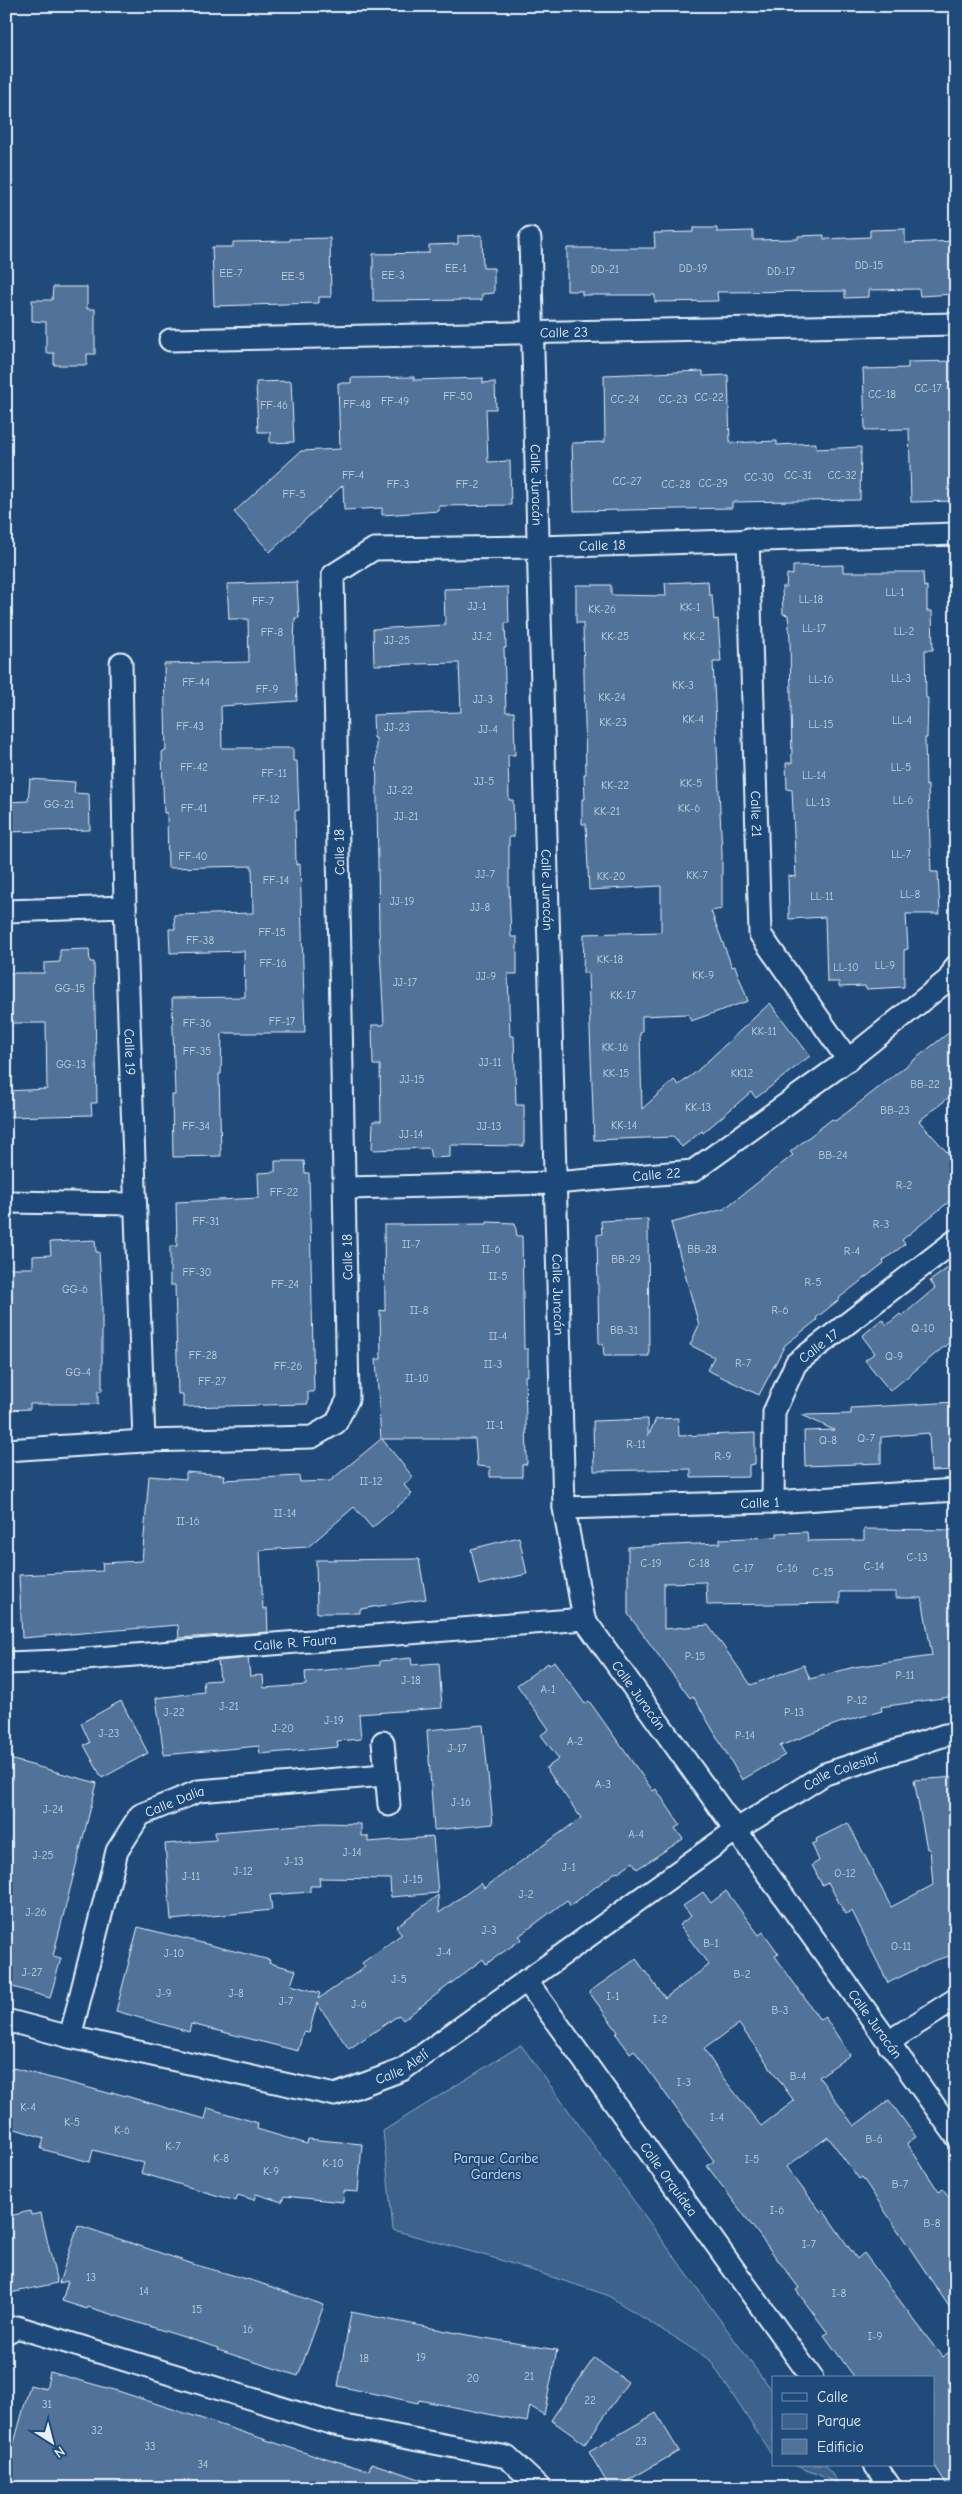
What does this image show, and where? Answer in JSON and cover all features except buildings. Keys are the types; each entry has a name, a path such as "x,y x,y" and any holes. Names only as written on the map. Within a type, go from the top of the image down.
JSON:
{"street":[{"name":"Calle Juracán","path":"530,239 564,1508 584,1619 956,2136"},
{"name":"Calle 23","path":"170,340 956,324"},
{"name":"Calle 18","path":"6,1450 144,1441 312,1437 336,1423 348,1399 346,1188 333,575 374,549 538,548 748,539 956,534"},
{"name":"Calle 21","path":"748,539 760,934 848,1060"},
{"name":"Calle 19","path":"122,663 125,907 134,1204 144,1441"},
{"path":"6,911 125,907"},
{"name":"Calle 22","path":"346,1188 555,1183 693,1172 848,1060 949,979 956,966"},
{"path":"6,1202 134,1204"},
{"name":"Calle 17","path":"773,1502 774,1412 796,1362 956,1240"},
{"name":"Calle 1","path":"564,1508 773,1502 956,1490"},
{"name":"Calle R. Faura","path":"6,1663 60,1661 584,1619"},
{"name":"Calle Colesibí","path":"736,1830 825,1774 945,1735 956,1734"},
{"path":"383,1742 384,1775 389,1805"},
{"name":"Calle Dalia","path":"70,2037 117,1851 140,1815 199,1791 384,1775"},
{"name":"Calle Alelí","path":"6,2020 70,2037 335,2095 402,2070 736,1830"},
{"name":"Calle Orquídea","path":"526,1980 811,2376"},
{"path":"889,2044 956,1999"},
{"path":"6,2333 17,2327 334,2424 507,2457 540,2488"},
{"path":"876,2466 891,2488"}],"green space":[{"name":"Parque Caribe Gardens","path":"521,2045 772,2392 772,2455 710,2360 607,2295 494,2258 393,2230 383,2131"},
{"path":"796,2466 827,2466 838,2483"}]}
